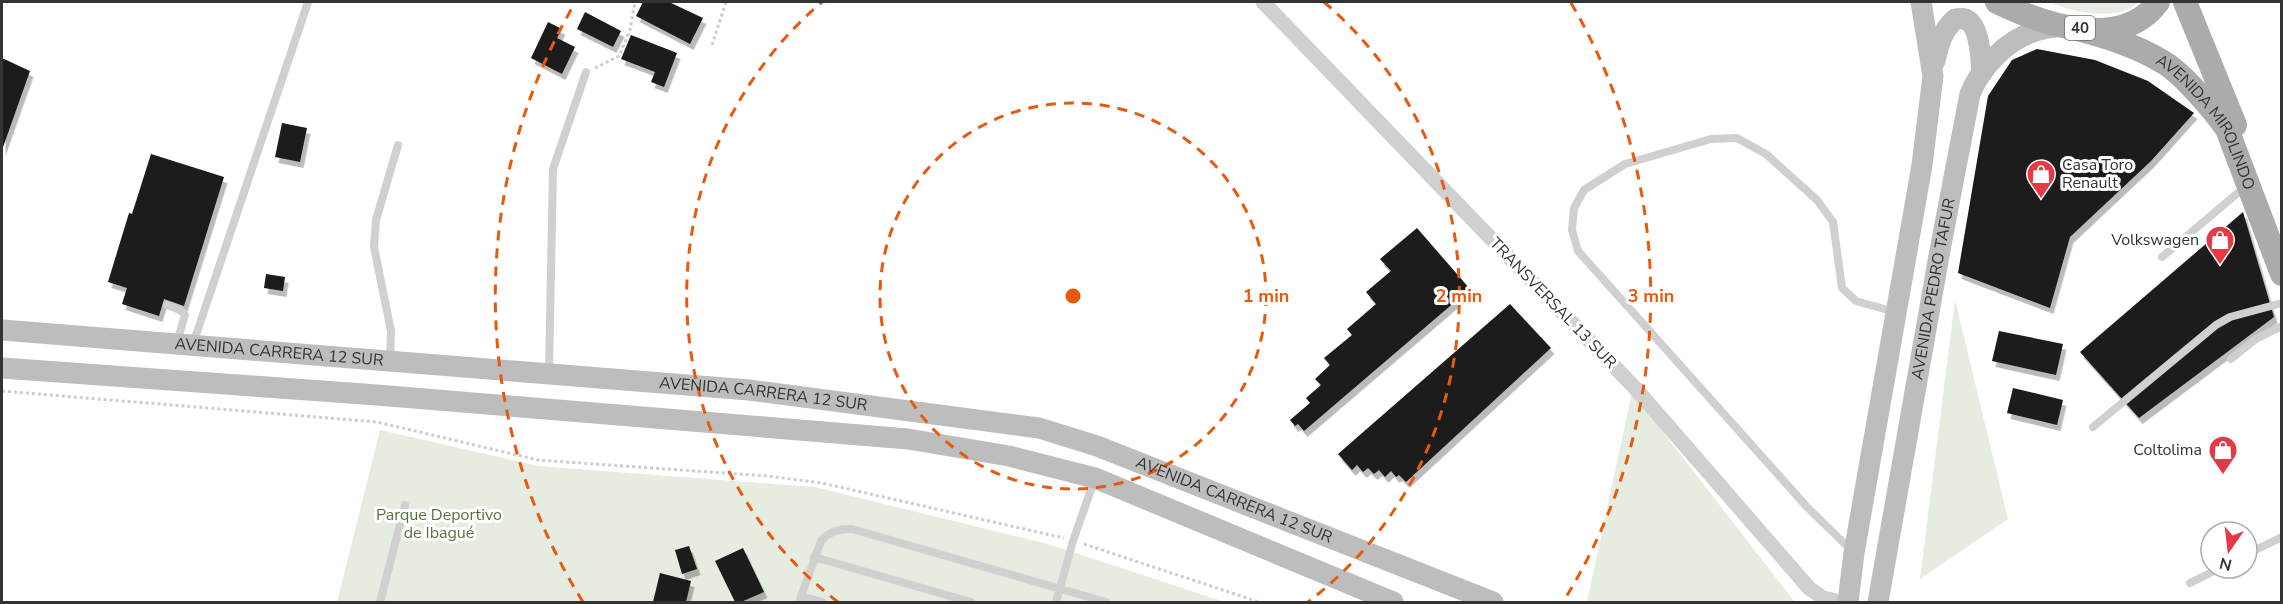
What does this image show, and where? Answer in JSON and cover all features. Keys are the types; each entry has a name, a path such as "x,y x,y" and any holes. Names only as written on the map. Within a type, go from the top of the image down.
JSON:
{"main road":[{"name":"40","path":"1997,2 2023,14 2067,27 2100,29 2122,27 2140,20 2158,2"},
{"name":"AVENIDA MIROLINDO","path":"2185,2 2282,242"},
{"name":"AVENIDA MIROLINDO","path":"2067,27 2119,40 2165,63 2216,112 2227,129 2282,274"}],"street":[{"name":"TRANSVERSAL 13 SUR","path":"1263,2 1636,389 1809,588 1823,598 1840,603"},
{"name":"AVENIDA PEDRO TAFUR","path":"1848,603 1854,553 1922,165 1933,76 1921,2"},
{"path":"1933,76 1942,34 1955,19 1965,20 1971,24 1978,42 1982,73"},
{"name":"AVENIDA PEDRO TAFUR","path":"1878,603 1970,94 1982,73 2009,44 2034,31 2067,27"},
{"name":"AVENIDA CARRERA 12 SUR","path":"2,330 749,390 1011,424 1062,434 1446,582 1493,603"},
{"name":"AVENIDA CARRERA 12 SUR","path":"2,368 377,395 908,439 1009,456 1095,478 1393,603"}],"lane":[{"path":"185,344 308,2"},
{"path":"549,374 553,170 585,72"},
{"path":"1854,553 1807,507 1578,251 1572,230 1574,208 1584,190 1624,164 1711,139 1737,138 1766,154 1817,200 1833,222 1842,288 1856,301 1897,313"},
{"path":"390,361 391,331 374,247 376,220 398,145"},
{"path":"2162,257 2247,185"},
{"path":"2093,427 2216,325 2230,317 2282,303"},
{"path":"166,305 180,310 185,315 185,344"},
{"path":"2231,359 2256,339 2282,326"},
{"path":"1056,603 1073,541 1095,478"},
{"path":"380,603 405,506"},
{"path":"822,603 800,599 814,557 826,534 838,529 852,529 1106,603"},
{"path":"2259,548 2282,537"},
{"path":"814,557 971,603"},
{"path":"2190,583 2199,578"}],"path":[{"path":"585,72 620,56 630,30 635,2"},
{"path":"712,45 726,2"},
{"path":"2,391 377,422 538,460 767,476 822,483 1073,541 1259,603"}],"green space":[{"path":"2050,2 2138,2 2119,12 2095,14"},
{"path":"1955,300 2008,519 1920,579"},
{"path":"1632,392 1794,601 1587,602"},
{"name":"Parque Deportivo de Ibagué","path":"380,430 538,466 815,487 1048,544 1225,602 337,602"}],"building":[{"path":"643,2 669,2 703,18 690,44 636,16"},
{"path":"585,12 621,31 613,47 577,29"},
{"path":"548,22 562,29 557,38 575,47 562,74 531,58"},
{"path":"631,35 677,53 664,87 651,82 655,72 621,59"},
{"name":"Casa Toro Renault","path":"2037,49 2095,60 2148,81 2194,113 2151,161 2070,237 2050,308 1958,273 1988,96 2012,60"},
{"path":"2,58 30,71 2,150"},
{"path":"282,123 307,128 300,162 275,157"},
{"path":"151,154 224,177 184,306 164,299 159,316 122,304 127,288 108,282 129,213 132,214"},
{"name":"Volkswagen","path":"2243,212 2274,317 2139,418 2080,352"},
{"path":"1417,228 1470,289 1304,431 1298,424 1295,426 1290,420 1310,403 1306,398 1321,385 1315,379 1330,365 1324,358 1352,335 1347,329 1376,304 1366,292 1391,271 1380,259"},
{"path":"266,274 285,277 283,291 264,288"},
{"path":"1510,304 1551,348 1406,482 1399,475 1396,477 1391,471 1385,477 1379,470 1374,474 1368,468 1363,472 1357,465 1352,470 1338,454"},
{"path":"1999,331 2063,344 2056,375 1992,361"},
{"path":"2013,388 2063,400 2057,425 2007,413"},
{"path":"689,546 697,569 682,574 675,550"},
{"path":"743,548 764,592 741,602 735,602 715,561"},
{"path":"660,573 691,581 686,602 653,602"}],"place":[{"name":"Casa Toro Renault","path":"2041,200"},
{"name":"Volkswagen","path":"2220,266"},
{"name":"Coltolima","path":"2223,476"}]}
